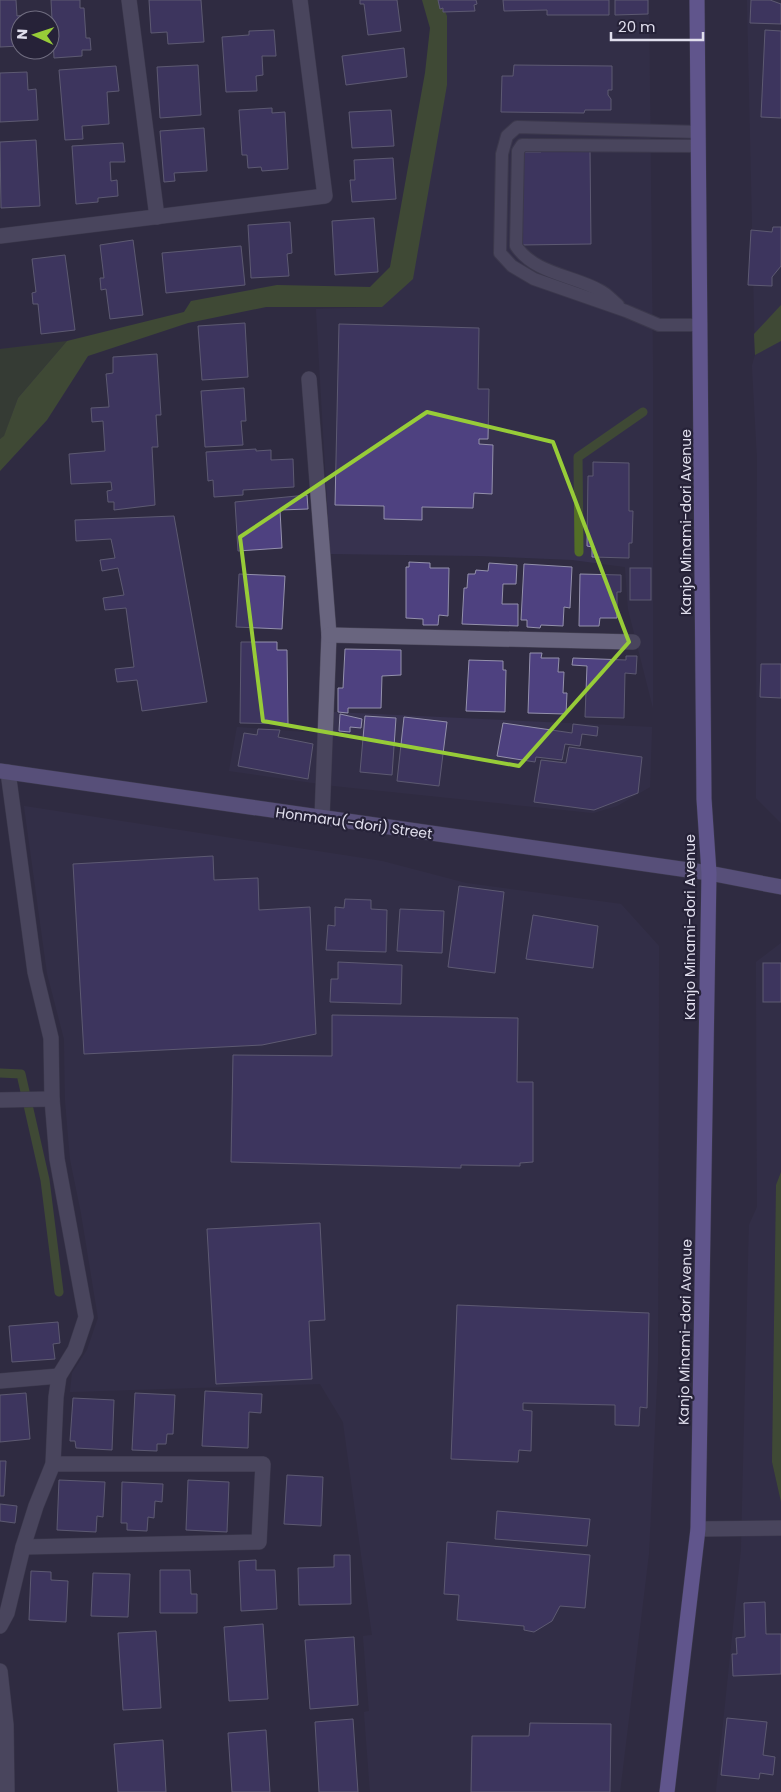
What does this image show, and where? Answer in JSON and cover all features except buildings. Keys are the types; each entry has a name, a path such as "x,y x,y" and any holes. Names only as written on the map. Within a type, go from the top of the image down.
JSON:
{"highway":[{"name":"Kanjo Minami-dori Avenue","path":"667,1792 698,1529 709,874 704,799 697,0"}],"main road":[{"name":"Honmaru(-dori) Street","path":"4,771 709,874 781,887"}],"street":[{"path":"129,0 157,217"},
{"path":"0,236 325,196 300,0"},
{"path":"309,379 329,635 322,818"},
{"path":"329,635 633,642"},
{"path":"0,1626 7,1613 23,1547 36,1506 53,1464 56,1397 59,1376 75,1350 86,1318 57,1158 52,1099 51,1038 35,972 4,771"},
{"path":"6,1100 52,1099"},
{"path":"0,1381 59,1376"},
{"path":"23,1547 258,1542 263,1464 53,1464"},
{"path":"698,1529 778,1528"},
{"path":"0,1671 6,1725 7,1792"}],"lane":[{"path":"698,139 517,128 507,136 502,154 500,253 512,266 534,279 626,311 659,325 701,325"},
{"path":"626,311 600,290 546,270 523,257 516,246 518,151 522,144 698,139"}],"highlighted area":[{"path":"427,412 553,442 629,642 519,766 263,721 240,537"}],"shaded area":[{"path":"422,0 440,0 447,16 447,85 413,279 382,307 266,307 188,323 88,356 47,420 0,471 0,439 4,436 18,398 67,341 184,312 191,301 277,285 370,287 390,267 425,73 430,28"},
{"path":"440,0 649,0 653,374 653,708 628,609 625,567 572,560 478,556 330,554 316,309 382,307 436,138 447,85"},
{"path":"747,0 781,0 781,823 756,798 757,457 752,366 755,355"},
{"path":"781,305 781,341 755,355 754,334"},
{"path":"67,341 18,398 4,437 0,439 0,349"},
{"path":"334,712 652,727 650,787 617,806 593,813 334,786 229,771 237,727 332,734"},
{"path":"24,806 382,861 466,883 621,904 659,946 658,1361 649,1553 620,1792 370,1792 364,1712 369,1711 363,1636 372,1635 343,1422 320,1384 70,1392 72,1373 87,1350 98,1318 70,1159 65,1100 64,1039 47,973"},
{"path":"781,943 781,1172 776,1185 772,1462 781,1502 781,1792 716,1792 741,1550 749,1225 757,1207 756,962"},
{"path":"781,1172 781,1502 772,1462 776,1185"}],"waterway":[{"path":"579,552 578,457 643,412"},
{"path":"0,1073 21,1074 45,1180 59,1292"}]}
